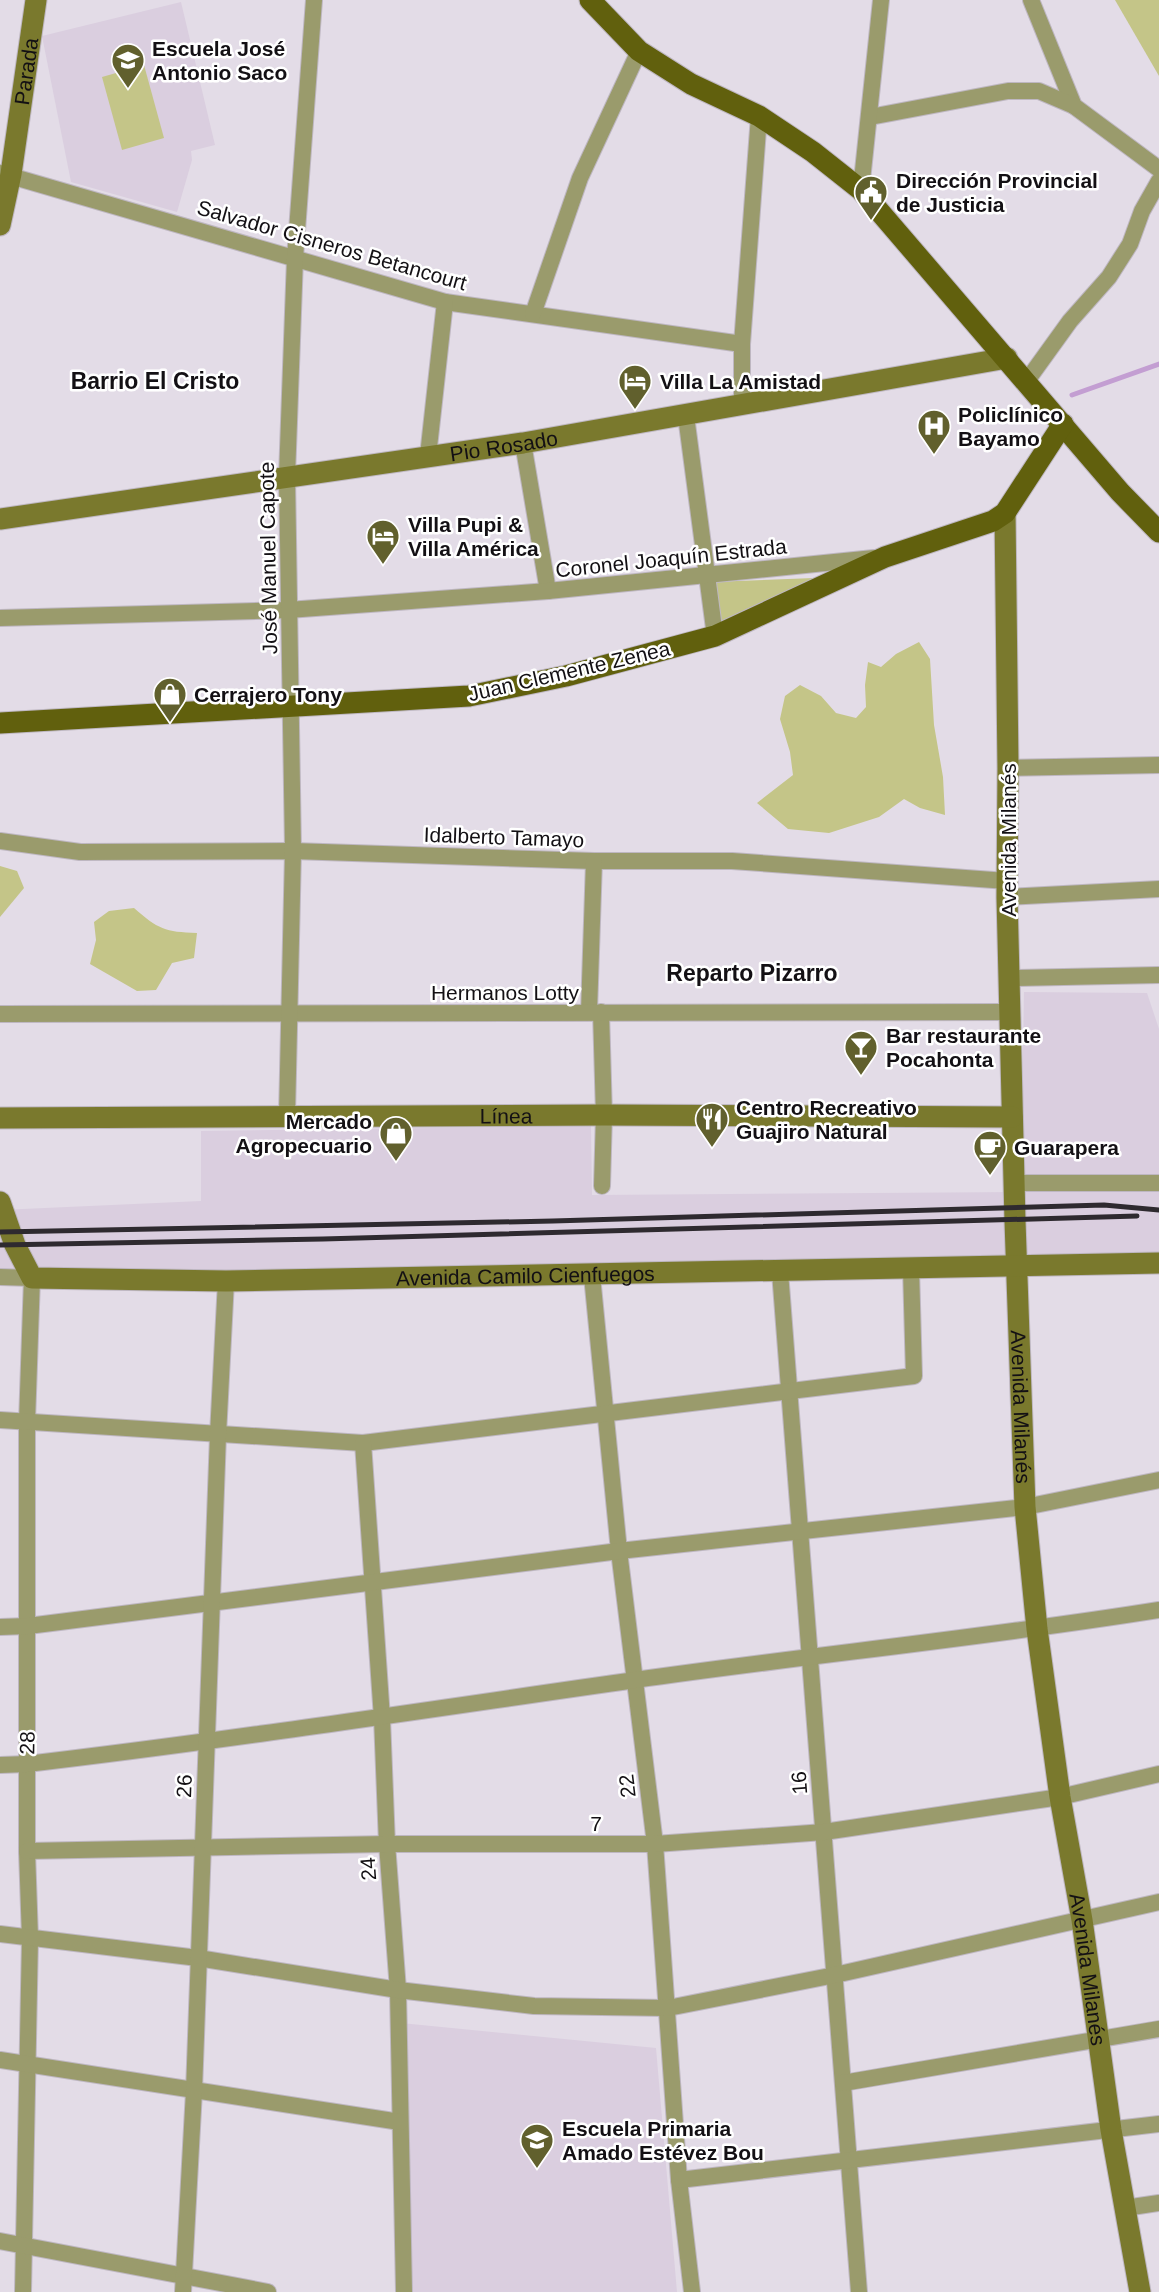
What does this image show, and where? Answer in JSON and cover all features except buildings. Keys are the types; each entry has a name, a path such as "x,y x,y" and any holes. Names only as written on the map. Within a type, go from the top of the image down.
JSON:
{"main road":[{"path":"590,0 639,51 691,84 759,116 813,152 861,190 1120,492 1159,532"},
{"path":"1005,513 1063,424"},
{"name":"Juan Clemente Zenea","path":"0,723 469,696 579,673 715,636 885,557 993,522 1005,513"}],"street":[{"name":"Parada","path":"0,225 6,173 36,0"},
{"name":"José Manuel Capote","path":"287,1116 293,851 287,476 295,258 314,0"},
{"path":"861,190 881,0"},
{"path":"1031,0 1074,106"},
{"path":"533,314 580,178 639,51"},
{"path":"870,117 1008,91 1039,91 1074,106 1159,169"},
{"path":"742,404 742,344 759,116"},
{"name":"Salvador Cisneros Betancourt","path":"6,173 445,302 742,344"},
{"path":"1026,382 1070,321 1109,277 1130,244 1142,211 1159,181"},
{"path":"428,456 445,302"},
{"name":"Pio Rosado","path":"0,519 523,443 1006,358"},
{"path":"686,415 715,636"},
{"path":"523,443 548,591"},
{"name":"Avenida Milanés","path":"1005,513 1007,889 1025,1507 1037,1629 1060,1797 1082,1920 1111,2130 1140,2292"},
{"name":"Coronel Joaquín Estrada","path":"0,618 288,610 548,591 885,557"},
{"path":"1008,768 1159,765"},
{"name":"Idalberto Tamayo","path":"0,841 80,852 293,851 594,860 732,861 1007,889 1159,889"},
{"path":"594,860 595,1012 604,1115 602,1186"},
{"path":"1010,978 1159,975"},
{"name":"Hermanos Lotty","path":"0,1013 1011,1012"},
{"name":"Línea","path":"0,1118 604,1115 1013,1117"},
{"path":"1014,1183 1159,1183"},
{"path":"0,1202 20,1257 33,1278"},
{"name":"Avenida Camilo Cienfuegos","path":"33,1278 226,1281 1159,1263"},
{"path":"0,1420 362,1443 914,1376 911,1269"},
{"name":"16","path":"780,1272 859,2292"},
{"name":"22","path":"592,1276 619,1551 655,1844 679,2180 692,2292"},
{"path":"0,1277 33,1278"},
{"name":"28","path":"23,2292 30,1938 27,1851 27,1422 33,1278"},
{"name":"26","path":"184,2285 226,1281"},
{"name":"24","path":"362,1443 398,1990 404,2292"},
{"path":"0,1627 211,1604 619,1551 1025,1507 1159,1480"},
{"path":"0,1765 206,1743 636,1680 1037,1629 1159,1610"},
{"name":"7","path":"27,1851 387,1844 655,1844 824,1832 1060,1797 1159,1774"},
{"path":"0,1934 198,1958 398,1990 534,2006 668,2008 835,1975 1159,1902"},
{"path":"843,2083 1159,2029"},
{"path":"0,2060 400,2122"},
{"path":"679,2180 1159,2124"},
{"path":"1125,2208 1159,2203"},
{"path":"0,2241 184,2285 268,2292"}],"shaded area":[{"name":"Escuela José Antonio Saco","path":"181,2 215,145 191,151 192,160 177,212 71,182 42,36"},
{"path":"1024,992 1147,993 1159,1029 1159,1181 1021,1175"},
{"path":"591,1126 592,1195 1159,1191 1159,1254 122,1274 0,1269 0,1210 201,1201 201,1131"},
{"name":"Escuela Primaria Amado Estévez Bou","path":"401,2023 656,2048 677,2292 412,2292"}],"green space":[{"path":"1115,0 1159,0 1159,76"},
{"path":"144,65 164,138 122,150 102,77"},
{"path":"814,578 716,626 710,582"},
{"path":"919,642 930,659 934,725 943,777 945,815 920,808 904,799 879,817 829,833 788,829 757,803 793,775 790,752 780,719 785,696 800,685 821,696 836,713 856,718 866,707 868,662 881,667 896,654"},
{"path":"0,866 17,871 24,888 0,917"},
{"path":"134,908 162,928 197,933 194,958 172,963 156,990 137,991 90,964 96,940 94,922 109,911"}],"waterway":[{"path":"1072,395 1159,364"}],"railway":[{"path":"0,1232 553,1221 1104,1205 1159,1210"},
{"path":"0,1245 323,1239 1137,1216"}],"place":[{"name":"Escuela José Antonio Saco","path":"128,90"},
{"name":"Dirección Provincial de Justicia","path":"871,222"},
{"name":"Villa La Amistad","path":"635,411"},
{"name":"Policlínico Bayamo","path":"934,456"},
{"name":"Villa Pupi & Villa América","path":"383,566"},
{"name":"Cerrajero Tony","path":"170,724"},
{"name":"Bar restaurante Pocahonta","path":"861,1077"},
{"name":"Centro Recreativo Guajiro Natural","path":"712,1149"},
{"name":"Mercado Agropecuario","path":"396,1163"},
{"name":"Guarapera","path":"990,1177"},
{"name":"Escuela Primaria Amado Estévez Bou","path":"537,2170"}],"district":[{"name":"Barrio El Cristo","path":"155,381"},
{"name":"Reparto Pizarro","path":"752,973"}]}
